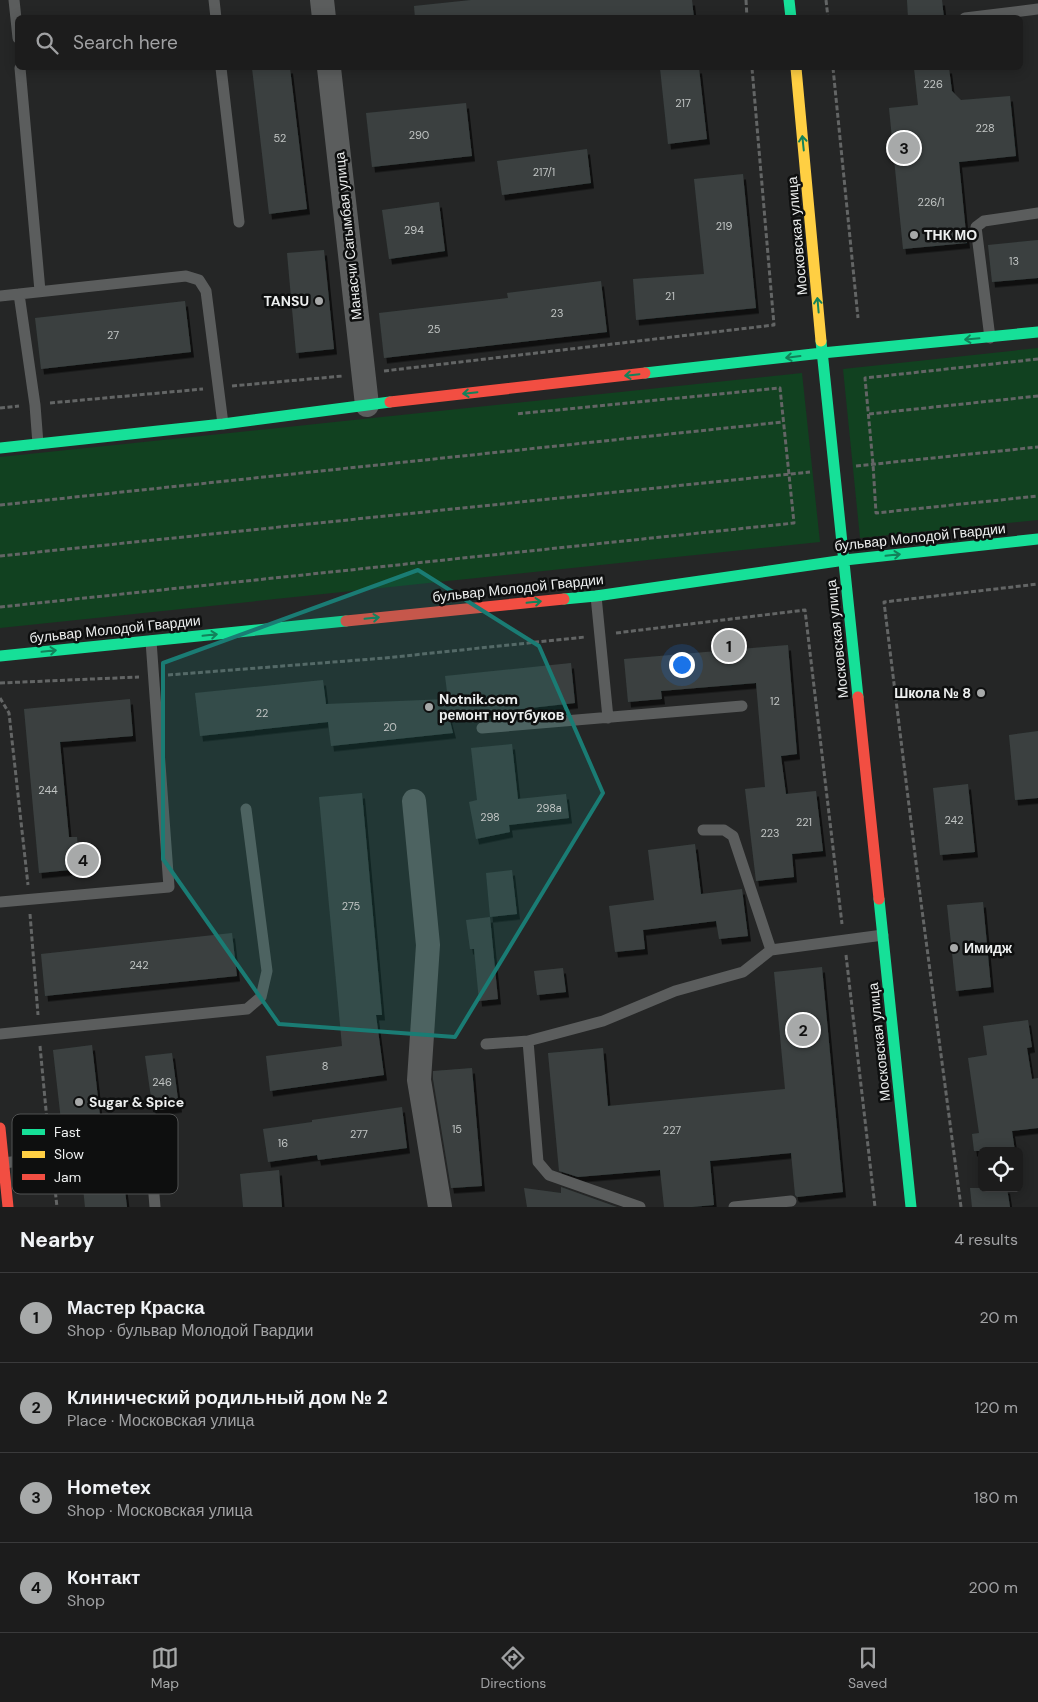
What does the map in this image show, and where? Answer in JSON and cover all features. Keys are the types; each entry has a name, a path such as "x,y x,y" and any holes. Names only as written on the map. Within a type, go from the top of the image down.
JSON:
{"main road":[{"path":"789,0 790,15"},
{"name":"Московская улица","path":"796,70 822,353 911,1207"},
{"path":"0,448 223,424 367,405 822,353 1038,332"},
{"name":"бульвар Молодой Гвардии","path":"0,656 596,596 845,560 1038,539"},
{"path":"0,1128 8,1207"}],"street":[{"path":"322,0 324,15"},
{"name":"Манасчи Сагымбая улица","path":"329,70 367,405"},
{"path":"414,801 428,945 419,1080 440,1207"}],"lane":[{"path":"14,0 16,15"},
{"path":"214,0 216,15"},
{"path":"989,15 1038,9"},
{"path":"20,70 40,292"},
{"path":"221,70 239,222"},
{"path":"990,338 976,227 984,221 1038,213"},
{"path":"0,296 186,276 199,280 206,291 223,424"},
{"path":"19,294 35,405 38,444"},
{"path":"596,596 608,718"},
{"path":"0,902 169,887 151,641"},
{"path":"482,728 742,706"},
{"path":"0,1034 247,1009 261,997 267,971 246,809"},
{"path":"703,830 724,830 734,836 771,950"},
{"path":"486,1044 528,1040 603,1021 674,991 743,972 771,950 883,936"},
{"path":"528,1040 538,1162 549,1176 640,1207"},
{"path":"4,1164 12,1163"},
{"path":"154,1194 155,1207"},
{"path":"735,1207 791,1200"}],"path":[{"path":"746,0 748,15"},
{"path":"826,0 828,15"},
{"path":"752,70 774,325"},
{"path":"833,70 858,318"},
{"path":"1038,359 864,378 869,414 876,513 1038,496"},
{"path":"0,607 794,523 780,388"},
{"path":"869,414 1038,396"},
{"path":"0,505 783,422"},
{"path":"0,556 789,475 834,468 1038,446"},
{"path":"961,1207 884,602 1038,584"},
{"path":"0,683 153,676 384,658 600,635 805,610 874,1207"},
{"path":"0,698 9,713 29,899 47,1114"},
{"path":"55,1194 57,1207"}],"highlighted area":[{"path":"418,570 539,646 603,793 455,1037 279,1024 163,859 163,663"}],"green space":[{"path":"1038,348 1038,520 860,538 843,369"},
{"path":"802,373 820,542 0,628 0,457"}],"building":[{"path":"471,0 692,0 694,15 415,15 414,6"},
{"path":"907,0 942,0 944,15 908,15"},
{"path":"252,70 290,70 307,209 269,214"},
{"path":"660,70 699,70 707,139 668,144"},
{"path":"914,70 949,70 952,91 961,100 1010,96 1016,156 959,162 967,243 903,249 889,108 918,105"},
{"path":"466,103 472,156 372,167 366,113"},
{"path":"587,149 591,183 502,195 497,161"},
{"path":"743,174 756,308 636,320 633,279 704,274 694,179"},
{"path":"439,202 445,251 389,259 382,210"},
{"path":"1038,240 1038,278 992,282 988,245"},
{"path":"324,250 334,349 296,353 287,253"},
{"path":"601,281 607,332 384,358 379,313 508,298 507,293"},
{"path":"185,301 191,352 41,369 35,318"},
{"path":"788,645 797,754 781,756 786,794 816,791 823,851 792,854 794,877 756,881 745,789 765,787 756,683 661,691 662,699 628,702 624,659"},
{"path":"571,663 575,703 449,717 453,733 331,746 328,722 200,736 195,693 323,680 326,704 448,699 445,676"},
{"path":"130,699 133,736 60,742 69,837 77,837 80,869 39,873 24,709"},
{"path":"1038,731 1038,798 1015,800 1009,735"},
{"path":"512,744 518,799 566,794 569,818 509,825 510,832 476,839 469,802 477,800 471,748"},
{"path":"968,784 975,852 940,855 933,788"},
{"path":"362,793 382,1015 376,1015 384,1075 270,1091 266,1056 342,1046 319,797"},
{"path":"695,844 701,894 742,889 748,936 719,939 716,921 643,930 645,949 615,952 609,906 654,900 648,850"},
{"path":"512,870 517,914 490,917 486,873"},
{"path":"983,902 991,987 956,991 947,905"},
{"path":"490,917 498,999 479,1001 474,949 470,949 466,920"},
{"path":"232,933 237,976 45,996 41,954"},
{"path":"822,967 843,1192 797,1197 795,1195 791,1153 710,1161 714,1205 692,1207 664,1207 660,1170 578,1177 559,1171 548,1053 603,1048 608,1106 785,1089 774,972"},
{"path":"563,968 566,992 537,995 534,971"},
{"path":"1028,1020 1032,1047 1027,1048 1032,1079 1038,1078 1038,1128 1012,1131 1014,1147 978,1147 978,1151 974,1151 972,1134 979,1133 968,1058 987,1055 983,1026"},
{"path":"92,1045 100,1114 60,1114 53,1050"},
{"path":"172,1053 179,1107 153,1111 145,1056"},
{"path":"472,1068 482,1186 451,1188 433,1071"},
{"path":"402,1107 407,1148 318,1160 317,1155 268,1162 263,1129"},
{"path":"279,1170 282,1207 243,1207 240,1174"},
{"path":"561,1187 617,1207 527,1207 524,1188 561,1193"},
{"path":"970,1188 978,1188 978,1192 1008,1192 1010,1207 972,1207"},
{"path":"84,1194 125,1194 127,1207 85,1207"}],"traffic: fast":[{"path":"789,0 791,15"},
{"path":"645,373 822,353 1038,332"},
{"path":"821,341 858,697"},
{"path":"0,448 223,424 390,402"},
{"path":"564,599 845,560 1038,539"},
{"path":"0,656 346,621"},
{"path":"879,899 911,1207"}],"traffic: slow":[{"path":"796,70 821,341"}],"traffic: jam":[{"path":"390,402 645,373"},
{"path":"346,621 564,599"},
{"path":"858,697 879,899"},
{"path":"0,1128 8,1207"}],"place":[{"name":"Hometex","path":"904,148"},
{"name":"ТНК МО","path":"914,235"},
{"name":"TANSU","path":"319,301"},
{"name":"Мастер Краска","path":"729,646"},
{"name":"Школа № 8","path":"981,693"},
{"name":"Notnik.com ремонт ноутбуков","path":"429,707"},
{"name":"Контакт","path":"83,860"},
{"name":"Имидж","path":"954,948"},
{"name":"Клинический родильный дом № 2","path":"803,1030"},
{"name":"Sugar & Spice","path":"79,1102"}]}
